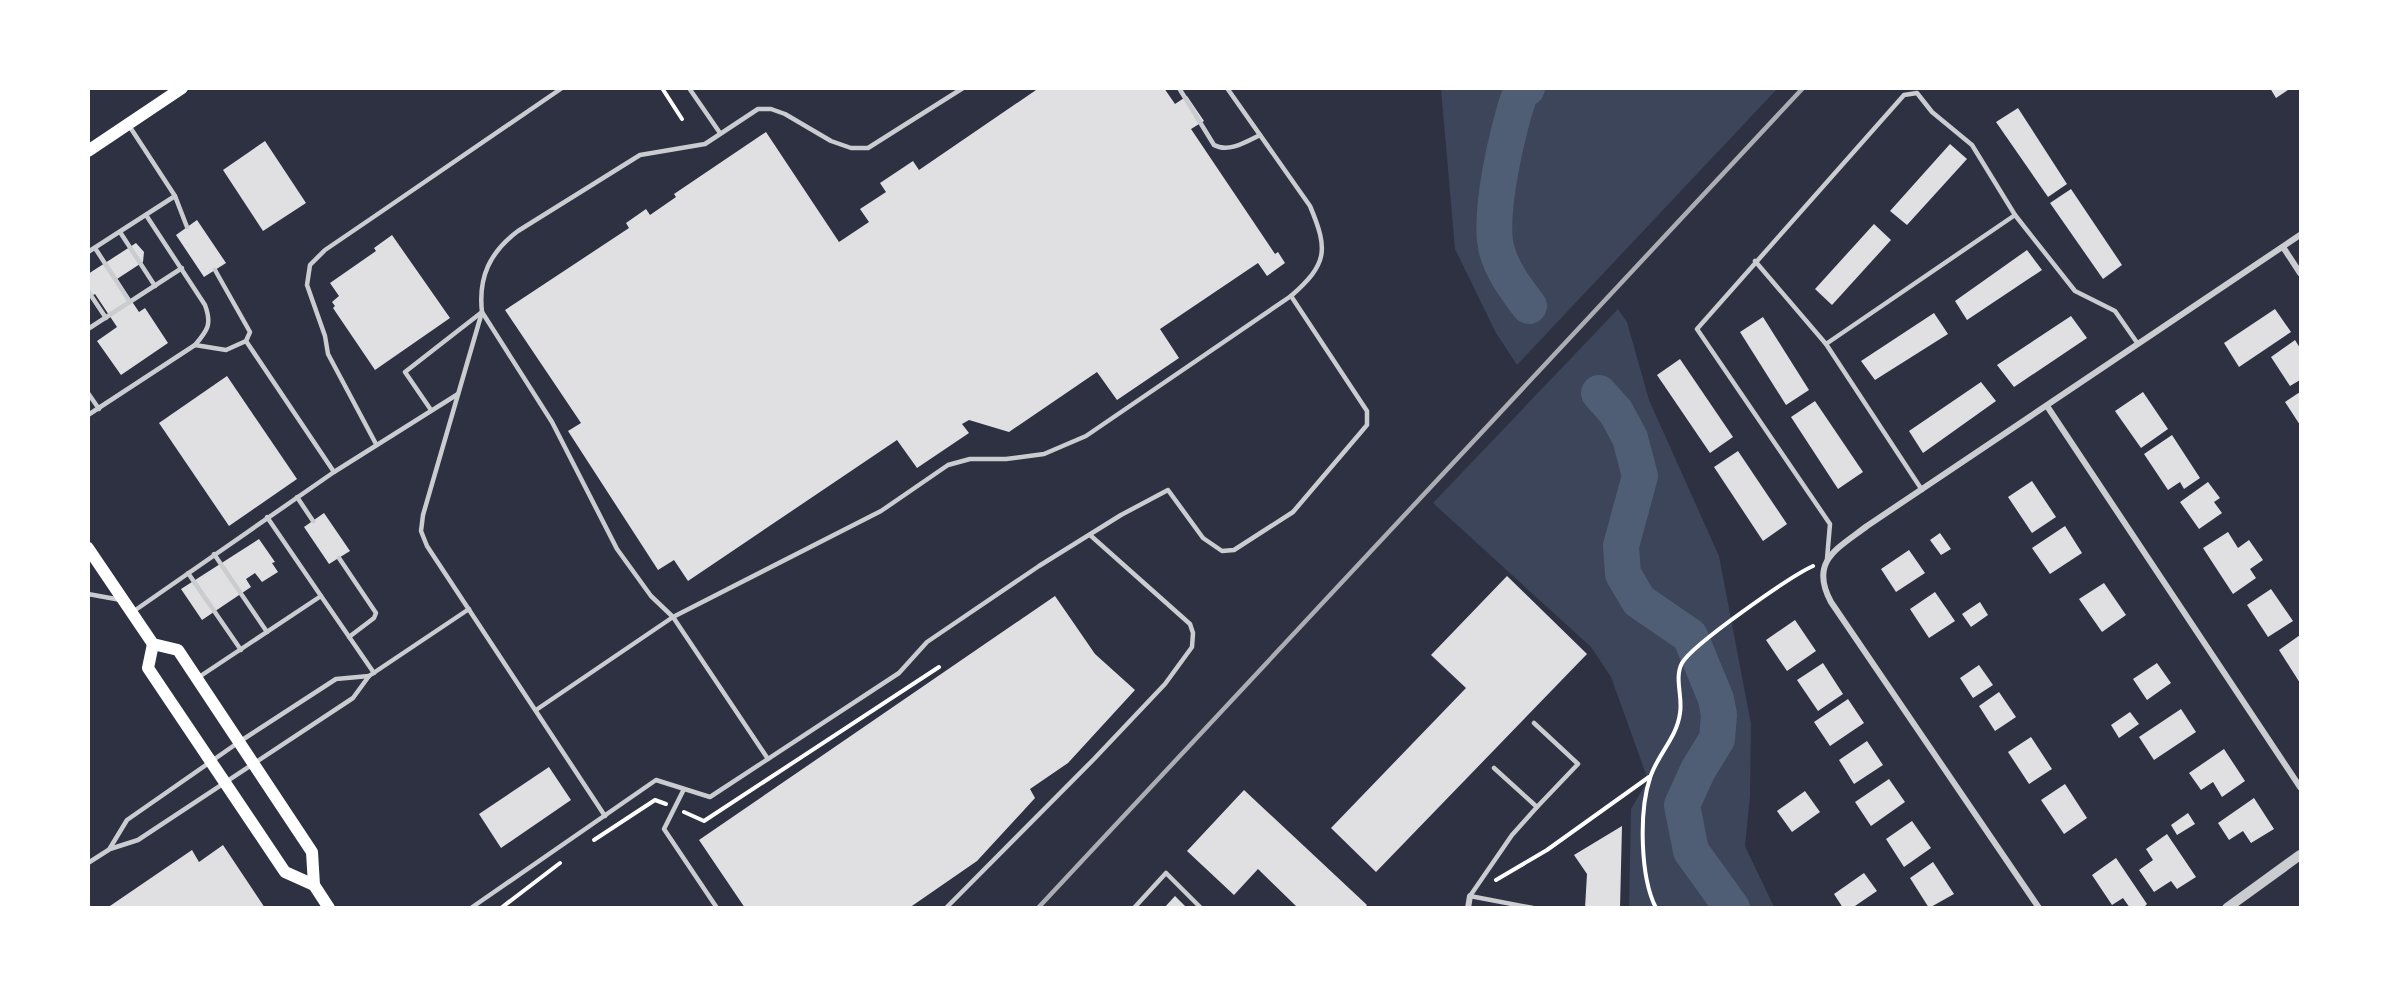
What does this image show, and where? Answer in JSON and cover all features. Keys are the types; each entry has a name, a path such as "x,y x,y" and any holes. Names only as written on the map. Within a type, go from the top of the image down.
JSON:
{"main road":[{"path":"89,150 182,88"},
{"path":"88,548 153,644 178,650 197,678 312,852 314,885 329,908"},
{"path":"153,644 148,668 224,782 285,872 314,885"}],"street":[{"path":"2039,908 1831,602 1821,575 1827,559 1867,526 2301,235"},
{"path":"2283,247 2301,273"},
{"path":"2047,406 2301,787"},
{"path":"2227,908 2301,855"},
{"path":"1468,908 1470,896"}],"lane":[{"path":"376,444 328,354 325,336 307,285 310,265 335,244 562,88"},
{"path":"688,88 720,133"},
{"path":"605,816 427,546 421,531 423,515 482,312 479,291 490,262 502,243 640,155 697,147 758,109 771,109 831,141 851,148 868,148 963,88"},
{"path":"1179,88 1214,145 1221,149 1242,144 1260,135"},
{"path":"536,710 673,617 881,511 948,465 970,459 1006,459 1044,454 1086,436 1291,296 1314,275 1321,258 1319,226 1311,206 1227,88"},
{"path":"1827,559 1830,524 1697,329 1904,95 1917,93 1932,112 1972,145 2015,215 2075,291 2115,311 2138,344"},
{"path":"128,124 175,196 186,227"},
{"path":"88,252 175,196"},
{"path":"88,415 195,345 209,330 210,319 205,305 146,215"},
{"path":"1826,344 2015,215"},
{"path":"120,232 155,286"},
{"path":"95,248 130,302"},
{"path":"1755,261 1826,344 1922,490"},
{"path":"88,329 182,268"},
{"path":"195,345 226,350 246,341 250,332 215,270"},
{"path":"88,291 106,318"},
{"path":"471,908 656,780 710,797 899,673 927,642 1121,515 1168,490 1203,538 1222,551 1234,550 1293,512 1366,425 1367,411 1291,296"},
{"path":"431,410 405,372 482,312"},
{"path":"482,312 552,422 617,549 651,596 673,617 768,759"},
{"path":"246,341 334,471"},
{"path":"88,393 99,409"},
{"path":"132,613 334,471 459,394"},
{"path":"297,497 313,521"},
{"path":"267,517 349,637 371,674"},
{"path":"946,908 1094,759 1164,684 1192,647 1193,633 1190,624 1090,535"},
{"path":"214,554 267,632"},
{"path":"339,558 376,613 374,618 349,637"},
{"path":"188,573 241,650"},
{"path":"88,594 124,601"},
{"path":"197,678 321,596"},
{"path":"88,863 110,849 138,840 353,698 371,674 469,609"},
{"path":"110,849 127,820 239,742 336,679 371,674"},
{"path":"1533,908 1470,896 1512,836 1578,764 1534,723"},
{"path":"1494,768 1537,807"},
{"path":"684,789 664,830 717,908"},
{"path":"1134,908 1166,873 1201,908"}],"path":[{"path":"662,88 682,119"},
{"path":"1656,908 1648,893 1643,840 1644,806 1650,777 1674,736 1681,711 1679,681 1682,663 1709,637 1804,570 1827,559"},
{"path":"1470,896 1547,850 1650,777"}],"shaded area":[{"path":"1441,88 1777,89 1517,365 1496,333 1455,249"},
{"path":"1618,309 1627,322 1649,400 1719,556 1751,724 1750,796 1745,846 1774,907 1629,907 1631,809 1648,780 1611,677 1591,647 1433,503"}],"building":[{"path":"1039,88 1164,88 1175,104 1187,96 1204,121 1191,129 1275,254 1278,252 1285,263 1267,276 1258,263 1160,329 1179,358 1117,400 1097,372 1009,432 969,420 962,424 969,433 917,468 897,440 688,581 674,560 658,570 568,431 581,423 505,310 629,228 626,223 646,209 650,215 676,197 674,194 766,132 839,242 869,222 860,209 886,192 880,183 913,161 919,170"},
{"path":"2270,88 2291,88 2276,98"},
{"path":"2018,108 2067,184 2048,197 1996,122"},
{"path":"265,141 306,203 263,231 223,170"},
{"path":"1950,144 1967,159 1907,225 1890,211"},
{"path":"2071,189 2122,265 2103,279 2050,203"},
{"path":"197,220 226,263 204,277 176,235"},
{"path":"1874,224 1891,240 1832,305 1815,289"},
{"path":"392,235 450,318 375,370 333,308 335,306 332,302 339,296 330,283 376,251 374,248"},
{"path":"136,243 144,252 143,262 117,279 139,312 145,308 168,343 121,375 97,341 117,327 95,294 88,298 88,274"},
{"path":"2027,250 2042,270 1967,320 1955,301"},
{"path":"2275,309 2291,332 2239,367 2224,343"},
{"path":"1934,313 1948,334 1875,380 1861,361"},
{"path":"2071,316 2087,338 2014,387 1997,365"},
{"path":"1763,317 1809,390 1786,405 1740,332"},
{"path":"2295,340 2300,348 2300,380 2290,386 2271,357"},
{"path":"1680,359 1733,437 1710,453 1657,375"},
{"path":"227,376 297,479 229,526 159,423"},
{"path":"1981,382 1996,401 1923,453 1909,431"},
{"path":"2143,392 2168,429 2141,448 2115,411"},
{"path":"2300,392 2300,425 2285,402"},
{"path":"1815,401 1863,472 1838,489 1791,417"},
{"path":"2172,435 2200,478 2184,489 2180,482 2168,490 2144,454"},
{"path":"1738,451 1787,524 1763,541 1714,467"},
{"path":"2032,481 2056,517 2032,533 2008,497"},
{"path":"2208,482 2220,498 2214,502 2222,513 2199,529 2180,502"},
{"path":"324,513 350,551 329,564 304,527"},
{"path":"2065,526 2082,553 2050,574 2032,548"},
{"path":"2228,532 2238,548 2249,540 2263,560 2250,569 2256,578 2233,594 2203,548"},
{"path":"1940,533 1951,549 1941,555 1930,540"},
{"path":"259,539 275,562 272,563 278,572 262,582 255,573 246,579 251,587 202,620 181,589"},
{"path":"1909,550 1925,573 1896,592 1881,569"},
{"path":"1507,576 1587,654 1376,872 1331,828 1466,688 1431,655"},
{"path":"2104,583 2126,615 2102,632 2079,599"},
{"path":"2271,589 2293,621 2268,637 2247,605"},
{"path":"1935,592 1955,621 1929,638 1910,609"},
{"path":"1055,596 1095,654 1135,690 1068,763 1030,789 1035,798 977,861 909,908 745,908 699,840"},
{"path":"1980,602 1988,615 1971,627 1962,614"},
{"path":"1795,620 1816,651 1787,671 1766,640"},
{"path":"2300,635 2300,683 2279,650"},
{"path":"1823,663 1843,694 1818,711 1797,680"},
{"path":"2157,663 2171,683 2147,700 2133,679"},
{"path":"1979,665 1993,685 1973,698 1960,678"},
{"path":"1999,692 2016,717 1995,731 1979,706"},
{"path":"1848,699 1864,723 1830,746 1814,722"},
{"path":"2181,709 2196,732 2154,760 2139,737"},
{"path":"2130,712 2139,724 2119,738 2111,725"},
{"path":"2031,737 2052,769 2029,784 2008,752"},
{"path":"1867,741 1883,765 1854,784 1839,760"},
{"path":"2224,749 2245,781 2222,797 2213,782 2201,790 2189,773"},
{"path":"549,767 571,800 501,848 479,814"},
{"path":"1889,779 1905,802 1871,826 1855,802"},
{"path":"2065,784 2087,818 2064,834 2041,800"},
{"path":"1244,790 1367,905 1365,908 1298,908 1258,869 1234,895 1187,851"},
{"path":"1805,791 1820,812 1792,832 1777,811"},
{"path":"2254,798 2274,829 2251,843 2243,831 2229,840 2218,823"},
{"path":"2188,813 2195,824 2177,835 2171,825"},
{"path":"1912,821 1931,848 1904,867 1886,839"},
{"path":"1622,826 1620,908 1585,908 1587,874 1574,855"},
{"path":"2167,834 2196,877 2177,889 2171,881 2154,892 2139,870 2153,860 2146,849"},
{"path":"223,845 265,908 107,908 192,850 199,862"},
{"path":"2116,858 2147,904 2143,908 2130,908 2123,898 2112,905 2092,875"},
{"path":"1933,862 1954,894 1929,908 1910,878"},
{"path":"1864,873 1877,891 1852,908 1843,908 1834,894"},
{"path":"1175,896 1187,908 1164,908"}],"waterway":[{"path":"1527,88 1520,93 1505,149 1497,195 1495,235 1497,251 1503,266 1529,306"},
{"path":"1599,393 1616,412 1630,438 1640,476 1621,546 1623,574 1639,601 1690,636 1716,699 1719,715 1717,739 1698,770 1682,805 1691,851 1732,908"}],"railway":[{"path":"1038,908 1803,88"}]}
